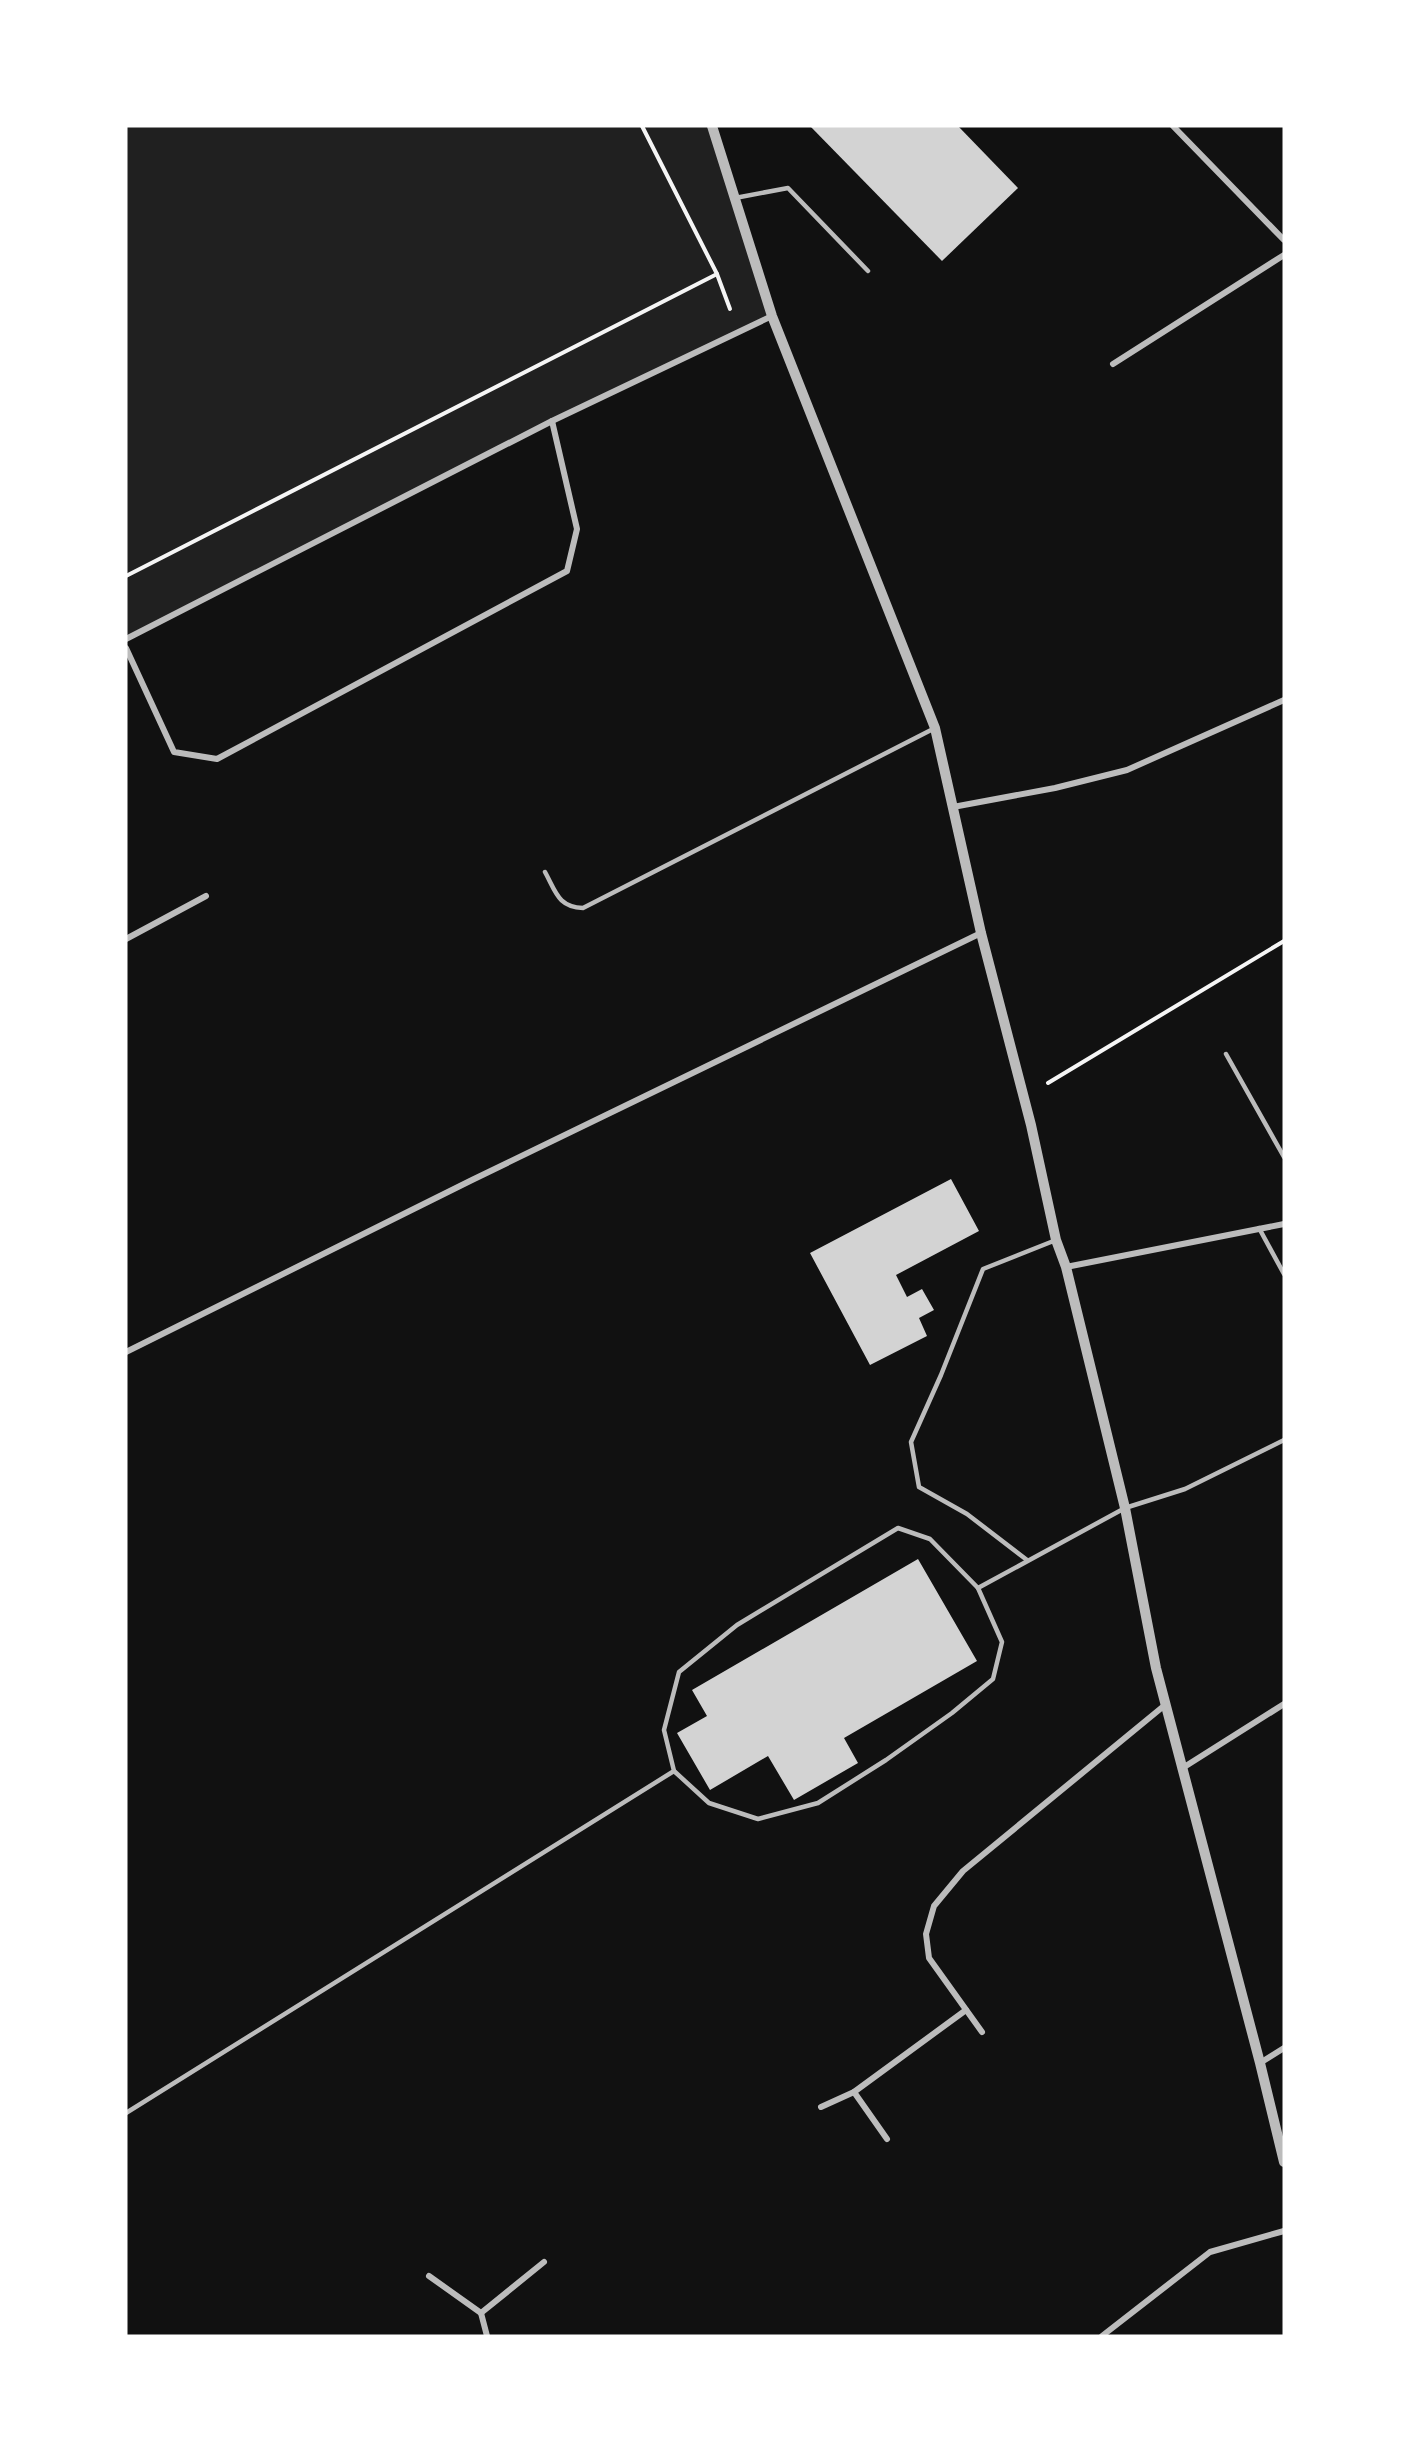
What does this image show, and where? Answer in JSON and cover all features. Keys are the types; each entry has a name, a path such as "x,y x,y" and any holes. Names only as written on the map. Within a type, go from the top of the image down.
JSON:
{"street":[{"path":"712,126 772,316 935,728 981,933 1056,1240 1066,1267 1125,1508 1165,1705 1284,2162"},
{"path":"1173,126 1284,240"},
{"path":"1113,364 1284,255"},
{"path":"126,639 552,421 772,316"},
{"path":"126,648 174,752 217,759 567,571 577,529 552,421"},
{"path":"953,807 1055,788 1127,770 1284,700"},
{"path":"126,939 206,896"},
{"path":"126,1352 472,1180 981,933"},
{"path":"1066,1267 1284,1224"},
{"path":"1181,1769 1284,1704"},
{"path":"982,2032 929,1958 926,1934 934,1906 963,1871 1165,1705"},
{"path":"821,2107 854,2092 966,2010"},
{"path":"1260,2063 1284,2048"},
{"path":"854,2092 887,2139"},
{"path":"1102,2336 1210,2252 1284,2231"},
{"path":"481,2313 544,2262"},
{"path":"429,2276 481,2313 487,2336"}],"lane":[{"path":"735,198 788,188 868,271"},
{"path":"545,872 559,898 569,907 583,908 935,728"},
{"path":"1226,1054 1284,1157"},
{"path":"1259,1228 1284,1274"},
{"path":"1027,1560 967,1514 919,1487 911,1442 941,1375 983,1269 1056,1240"},
{"path":"978,1588 1125,1508 1185,1489 1284,1440"},
{"path":"898,1528 930,1539 978,1588 1002,1642 993,1679 952,1713 896,1753 818,1803 758,1819 709,1803 674,1771 664,1730 679,1672 747,1619 898,1528"},
{"path":"126,2113 674,1771"}],"path":[{"path":"642,126 717,274 738,332"},
{"path":"126,576 717,274"},
{"path":"1023,1098 1284,941"}],"shaded area":[{"path":"126,126 712,126 772,316 552,421 126,639"}],"building":[{"path":"810,126 958,126 1018,188 942,261"},
{"path":"951,1179 979,1231 896,1275 907,1297 922,1289 934,1310 919,1318 927,1336 870,1365 810,1253"},
{"path":"918,1559 977,1661 844,1738 858,1763 794,1800 768,1756 710,1790 677,1733 707,1716 692,1690"}]}
